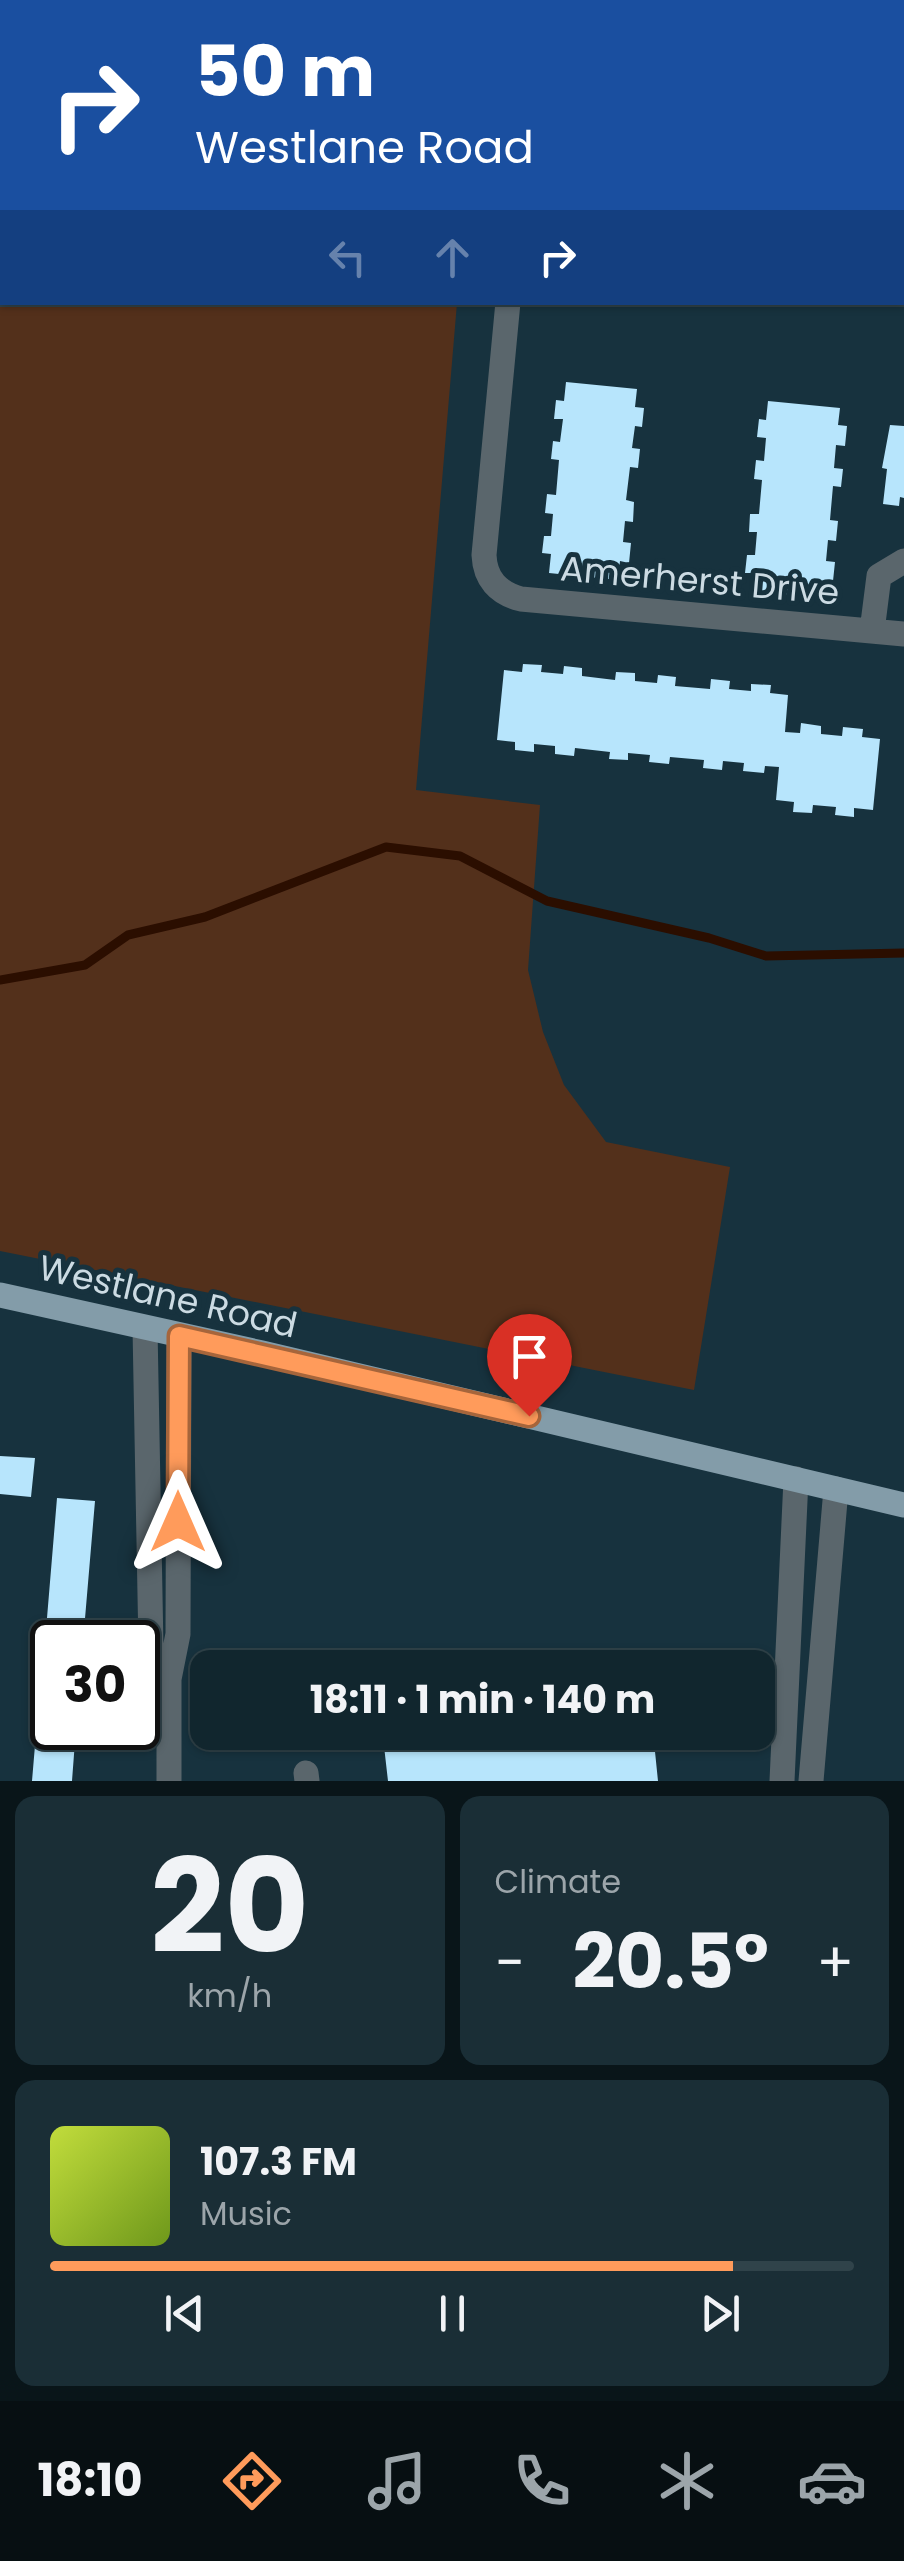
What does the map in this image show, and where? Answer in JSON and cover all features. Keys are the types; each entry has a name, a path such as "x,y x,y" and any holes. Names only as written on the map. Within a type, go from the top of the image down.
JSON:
{"main road":[{"name":"Westlane Road","path":"0,1295 904,1505"}],"street":[{"name":"Amerherst Drive","path":"508,305 484,555 486,569 500,591 520,599 904,634"},
{"path":"872,630 878,576 904,561"},
{"path":"144,1328 150,1648 169,1680"},
{"path":"168,1781 169,1680 178,1634 179,1336"},
{"path":"782,1781 796,1479"},
{"path":"811,1781 836,1489"}],"shaded area":[{"path":"0,305 457,305 416,790 540,805 528,970 543,1032 564,1085 606,1142 730,1167 694,1390 0,1251"}],"building":[{"path":"566,382 637,389 635,407 644,408 642,427 635,426 632,448 640,449 638,468 630,467 626,500 634,502 633,522 625,521 623,542 631,543 629,563 620,561 618,580 549,573 551,554 542,553 544,536 551,536 553,514 545,513 547,494 556,495 559,460 551,459 553,441 560,442 563,419 554,419 556,400 564,401"},
{"path":"768,401 840,408 838,425 847,426 845,446 836,445 834,468 843,469 841,487 833,486 830,520 838,521 836,541 828,540 826,561 835,562 833,581 824,580 822,598 752,591 753,573 745,573 747,555 755,555 757,532 749,532 750,514 759,514 762,480 754,479 756,460 764,461 766,438 757,437 759,419 766,420"},
{"path":"890,425 904,426 904,498 900,497 899,506 883,504 887,469 882,468"},
{"path":"523,664 542,665 541,672 563,674 564,666 582,668 582,676 615,680 616,672 635,673 635,681 657,683 658,675 676,677 675,686 710,689 711,679 730,681 729,689 751,691 751,684 771,685 770,693 788,695 785,732 800,733 801,723 821,726 821,734 842,736 843,727 863,729 862,737 880,739 873,810 854,808 854,817 835,815 836,807 813,805 812,813 793,812 794,802 776,800 779,767 765,766 764,773 743,771 744,763 723,761 722,770 703,768 704,760 670,757 669,764 649,762 650,755 628,753 628,760 609,759 610,752 575,748 574,756 555,754 555,746 534,744 534,752 515,750 515,742 497,740 504,670 522,672"},
{"path":"0,1456 35,1458 31,1497 0,1494"},
{"path":"57,1498 95,1501 85,1620 47,1620"},
{"path":"35,1750 74,1750 72,1781 32,1781"},
{"path":"384,1750 655,1750 658,1781 388,1781"}],"waterway":[{"path":"0,980 85,965 128,935 205,917 386,847 460,856 547,901 709,938 766,956 904,953"}],"route":[{"path":"178,1522 179,1336 529,1416"}]}
